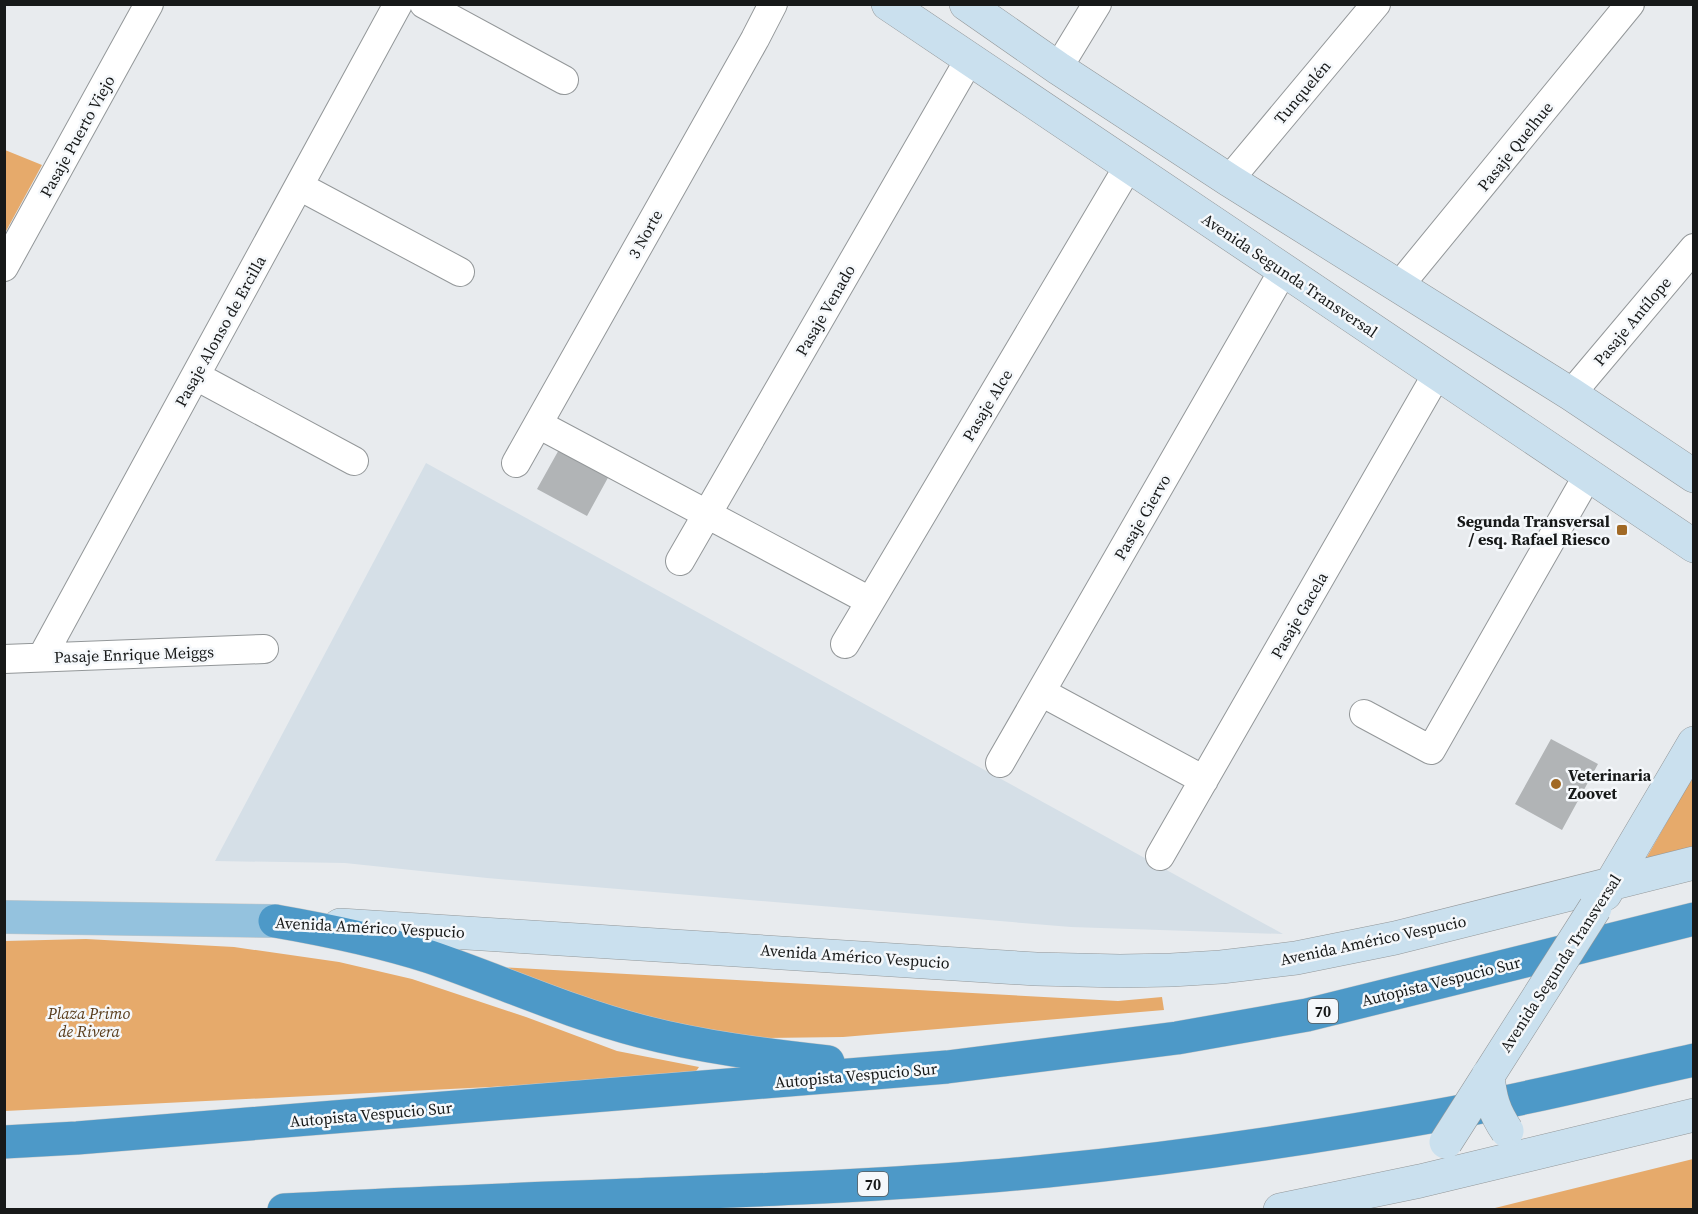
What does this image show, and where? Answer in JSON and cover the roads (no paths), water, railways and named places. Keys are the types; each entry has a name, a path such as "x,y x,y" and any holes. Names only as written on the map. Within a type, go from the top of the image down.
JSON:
{"highway":[{"name":"Autopista Vespucio Sur","path":"4,1142 77,1138 946,1067 1177,1038 1307,1015 1694,919"},
{"path":"275,921 374,941 429,957 600,1018 677,1040 833,1063 946,1067"},
{"name":"70","path":"284,1209 839,1186 984,1176 1138,1161 1230,1150 1437,1115 1694,1060"},
{"path":"389,1209 433,1202"}],"main road":[{"name":"Avenida Segunda Transversal","path":"888,4 1694,546"},
{"path":"966,4 1058,68 1229,180 1571,394 1694,476"},
{"name":"Avenida Segunda Transversal","path":"1404,1209 1604,896 1694,743"},
{"name":"Avenida Américo Vespucio","path":"4,917 275,921 1036,969 1171,970 1259,963 1346,949 1604,896 1694,863"},
{"path":"1488,1075 1492,1105 1507,1131 1521,1144 1537,1152"},
{"path":"1280,1209 1420,1181 1694,1115"}],"street":[{"name":"Pasaje Puerto Viejo","path":"4,267 149,4"},
{"name":"Pasaje Alonso de Ercilla","path":"42,657 398,4"},
{"path":"424,4 564,80"},
{"name":"3 Norte","path":"516,463 773,4"},
{"path":"1058,68 1097,4"},
{"name":"Tunquelén","path":"1229,180 1376,4"},
{"name":"Pasaje Quelhue","path":"1399,286 1630,4"},
{"name":"Pasaje Venado","path":"680,561 969,60"},
{"name":"Pasaje Alce","path":"845,644 1128,166"},
{"path":"299,186 460,272"},
{"name":"Pasaje Antílope","path":"1571,394 1694,248"},
{"name":"Pasaje Ciervo","path":"1000,763 1283,270"},
{"name":"Pasaje Gacela","path":"1160,856 1437,374"},
{"path":"195,376 354,461"},
{"path":"538,423 870,601"},
{"path":"1364,714 1431,750 1588,475"},
{"name":"Pasaje Enrique Meiggs","path":"4,659 264,650"},
{"path":"1041,692 1204,780"}],"place":[{"name":"Segunda Transversal / esq. Rafael Riesco","path":"1622,530"},
{"name":"Veterinaria Zoovet","path":"1556,784"}],"park label":[{"name":"Plaza Primo de Rivera","path":"89,1022"}]}
